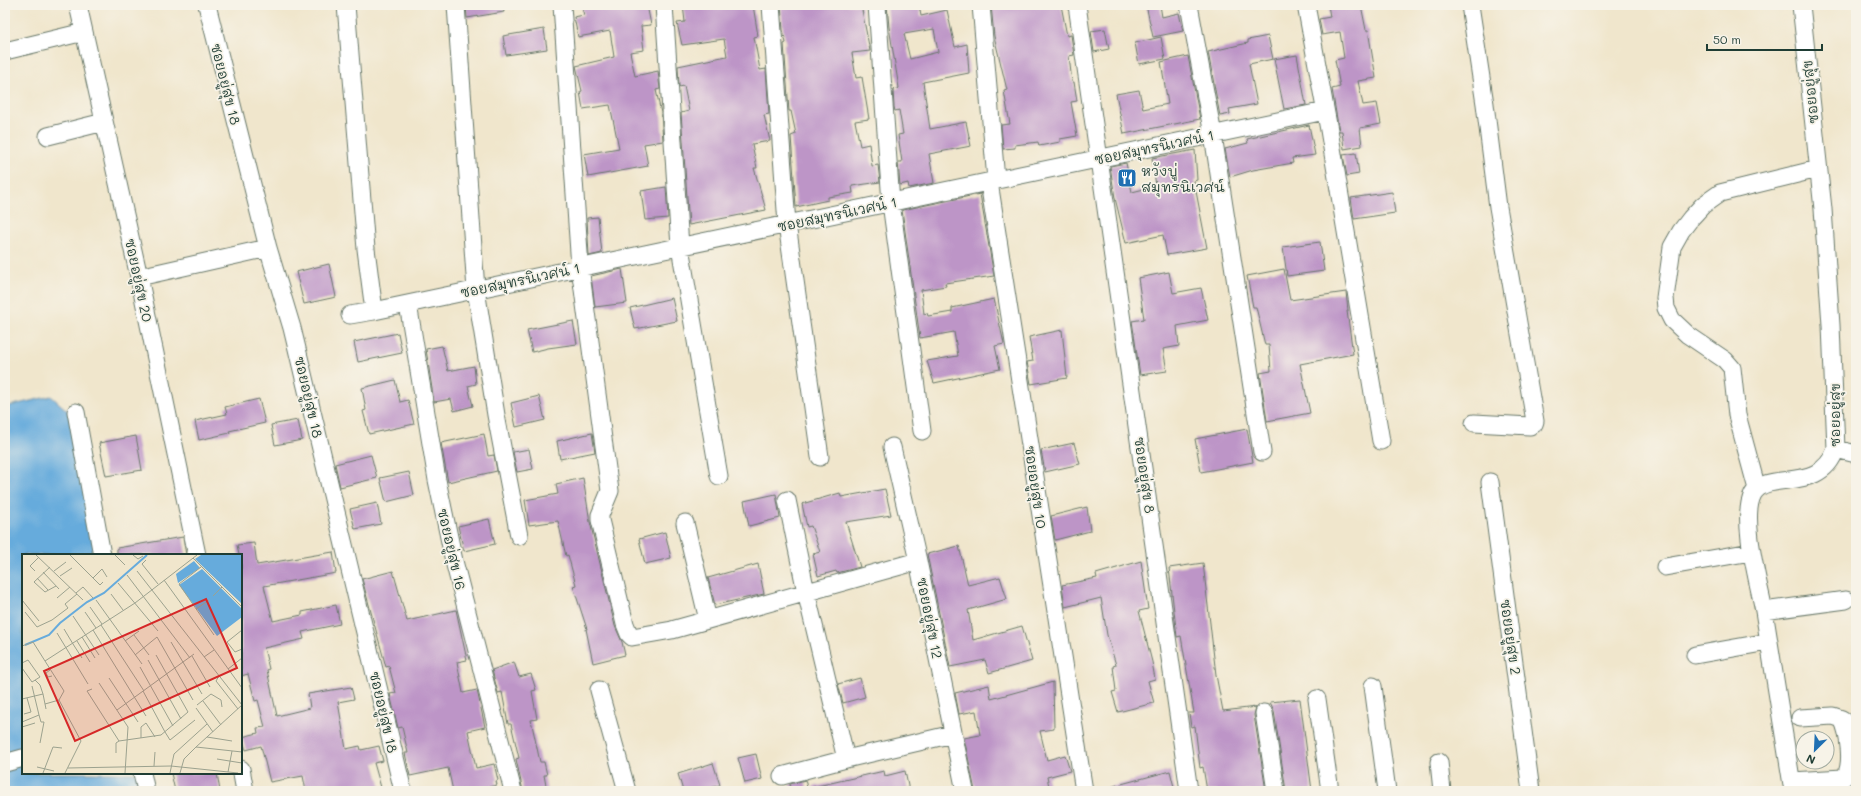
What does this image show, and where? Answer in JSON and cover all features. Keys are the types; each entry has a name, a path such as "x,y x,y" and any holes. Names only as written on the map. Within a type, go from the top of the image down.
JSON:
{"street":[{"name":"ซอยอยู่สุข 20","path":"78,5 139,277 197,554"},
{"name":"ซอยอยู่สุข 18","path":"206,5 268,248 292,328 403,791"},
{"path":"346,5 366,241 374,311"},
{"path":"456,5 476,290 496,415 520,536"},
{"path":"562,5 580,268 610,491 600,515 600,520 625,624 629,634 632,637 646,636 918,561"},
{"path":"664,5 680,247 719,476"},
{"path":"771,5 788,224 820,457"},
{"path":"877,5 891,202 922,431"},
{"name":"ซอยอยู่สุข 10","path":"981,5 992,181 1084,791"},
{"name":"ซอยอยู่สุข 8","path":"1077,5 1189,791"},
{"path":"1189,5 1213,135 1262,452"},
{"path":"1306,5 1381,442"},
{"path":"1470,5 1485,104 1498,207 1535,421 1534,424 1530,426 1474,423"},
{"name":"ซอยอยู่สุข","path":"1757,489 1761,486 1817,474 1832,458 1836,449 1831,325 1818,169 1800,5"},
{"path":"5,51 84,32"},
{"name":"ซอยสมุทรนิเวศน์ 1","path":"350,315 476,290 1325,112"},
{"path":"48,136 104,122"},
{"path":"1800,718 1833,716 1842,719 1846,726 1849,754 1848,772 1843,778 1792,786 1764,611 1751,552 1750,507 1753,495 1757,489 1737,415 1732,368 1725,360 1688,334 1672,320 1666,308 1665,298 1672,248 1681,231 1703,205 1720,193 1818,169"},
{"path":"139,277 268,248"},
{"name":"ซอยอยู่สุข 16","path":"408,304 437,480 449,539 513,791"},
{"path":"76,412 102,554"},
{"name":"ซอยอยู่สุข 12","path":"892,447 918,561 965,791"},
{"path":"1836,449 1856,454"},
{"name":"ซอยอยู่สุข 2","path":"1490,482 1531,791"},
{"path":"787,500 806,592 846,759"},
{"path":"684,523 708,620"},
{"path":"1665,567 1751,552"},
{"path":"1764,611 1846,600"},
{"path":"1695,655 1768,642"},
{"path":"1374,686 1387,791"},
{"path":"599,690 627,791"},
{"path":"1317,699 1330,791"},
{"path":"1264,713 1276,791"},
{"path":"782,776 846,759 953,734"},
{"path":"5,763 22,758"},
{"path":"1439,762 1442,791"},
{"path":"142,774 146,791"},
{"path":"242,774 245,791"}],"water":[{"path":"51,396 69,412 98,554 22,554 22,774 143,774 146,791 5,791 5,407"}],"building":[{"path":"466,5 503,5 504,12 467,18"},
{"path":"581,5 647,5 651,25 641,26 644,50 630,52 635,76 658,71 660,89 656,90 661,113 663,141 644,144 648,166 588,177 584,154 619,148 610,105 583,109 580,92 582,91 576,66 614,57 610,31 578,37 574,17 584,15"},
{"path":"683,5 753,5 758,36 754,37 760,70 766,69 769,114 764,115 770,141 752,144 757,168 754,168 766,210 689,225 681,113 689,111 684,86 679,87 678,66 727,56 724,39 682,45 677,23 685,22"},
{"path":"781,5 861,5 870,51 852,53 856,78 862,77 869,119 855,121 860,146 869,144 872,166 878,165 880,182 852,186 853,193 828,197 828,200 796,207 791,136 796,134 791,111 789,111 784,44 786,43 783,30"},
{"path":"887,5 919,5 921,16 947,10 955,47 967,44 969,73 923,82 930,129 966,122 971,146 929,154 934,183 909,188 908,183 900,185 898,162 902,162 898,135 903,134 899,110 895,111 894,107 893,90 899,88","holes":["934,29 938,52 910,59 904,34"]},
{"path":"991,5 1061,5 1067,36 1071,35 1074,55 1069,56 1072,82 1074,82 1077,101 1071,102 1077,136 1060,139 1060,142 1039,146 1038,142 1015,145 1015,148 1003,149 1001,125 1010,124 1004,91 1007,90 994,36"},
{"path":"1146,5 1160,5 1162,17 1179,13 1183,31 1153,37"},
{"path":"1328,5 1361,5 1366,30 1368,30 1376,78 1358,81 1363,105 1377,103 1381,124 1360,128 1362,146 1344,149 1342,131 1339,131 1332,89 1340,87 1335,60 1344,58 1340,32 1322,35 1319,19 1330,17"},
{"path":"544,29 547,49 506,55 503,36"},
{"path":"1105,29 1109,49 1094,52 1091,31"},
{"path":"1268,36 1273,59 1249,64 1257,104 1229,109 1230,114 1220,116 1208,52 1248,43 1248,40"},
{"path":"1161,37 1165,59 1139,64 1135,43"},
{"path":"1297,55 1306,105 1284,109 1274,59"},
{"path":"1188,56 1200,119 1124,134 1116,94 1139,90 1143,109 1168,104 1161,62"},
{"path":"1309,125 1315,155 1292,158 1293,163 1253,170 1230,177 1225,149 1248,143 1247,139"},
{"path":"1195,150 1197,180 1194,181 1207,248 1167,255 1163,235 1126,243 1115,198 1110,166 1126,163 1132,192 1156,186 1152,158"},
{"path":"1356,153 1359,174 1347,176 1343,155"},
{"path":"666,187 668,218 645,220 641,191"},
{"path":"1392,192 1395,213 1354,219 1351,198"},
{"path":"980,194 994,276 945,283 946,286 921,290 924,314 927,313 928,316 952,312 952,308 994,299 1004,344 995,346 1000,369 934,383 927,361 958,356 954,332 920,338 902,210"},
{"path":"598,217 602,253 589,256 587,218"},
{"path":"1320,242 1324,271 1287,276 1283,247"},
{"path":"329,264 336,297 304,304 296,272"},
{"path":"622,269 627,303 595,307 591,276"},
{"path":"1284,269 1290,300 1346,292 1353,354 1300,364 1310,413 1267,421 1260,373 1271,371 1269,345 1265,345 1256,307 1253,307 1247,276"},
{"path":"1169,272 1173,293 1201,288 1208,320 1177,326 1179,346 1163,349 1167,371 1140,375 1132,321 1144,319 1138,278"},
{"path":"672,298 677,321 635,329 630,308"},
{"path":"573,321 577,344 532,352 527,330"},
{"path":"1062,330 1067,378 1031,384 1027,362 1033,361 1029,337"},
{"path":"398,333 402,353 358,362 354,342"},
{"path":"442,346 448,371 474,366 476,384 468,386 473,406 454,411 451,399 434,402 426,349"},
{"path":"395,380 400,402 408,400 414,424 369,434 363,411 366,410 362,388"},
{"path":"539,396 545,420 516,427 511,403"},
{"path":"259,399 265,423 229,431 230,433 199,440 195,421 227,414 225,407"},
{"path":"298,420 302,440 275,445 271,425"},
{"path":"1247,429 1253,462 1201,472 1195,439"},
{"path":"592,433 595,452 560,459 557,441"},
{"path":"484,434 488,456 494,455 497,471 448,482 441,443"},
{"path":"136,436 142,470 106,476 99,443"},
{"path":"1074,443 1080,464 1045,472 1041,450"},
{"path":"529,449 533,469 517,472 513,452"},
{"path":"371,455 377,478 340,487 335,464"},
{"path":"409,472 414,495 386,502 380,478"},
{"path":"583,478 590,522 615,626 622,642 625,655 593,663 587,629 573,586 576,585 568,555 566,556 558,521 529,525 525,500 558,494 556,484"},
{"path":"885,489 891,515 846,522 860,567 818,576 813,554 820,552 811,526 807,527 802,504 840,493 841,497"},
{"path":"776,494 780,518 749,526 744,501"},
{"path":"377,503 381,524 355,529 350,509"},
{"path":"1087,507 1090,531 1055,540 1051,516"},
{"path":"489,519 495,544 464,551 458,526"},
{"path":"665,532 671,558 645,564 639,539"},
{"path":"183,537 186,554 117,554 117,548"},
{"path":"254,543 257,565 333,552 336,573 264,586 273,621 302,615 302,612 336,605 340,624 302,632 304,639 264,648 269,669 267,670 277,716 310,708 308,694 351,687 354,699 338,702 346,749 360,746 361,750 379,746 383,761 374,763 382,791 306,791 303,776 270,782 261,746 246,750 242,737 258,733 257,728 265,727 258,700 255,701 248,674 242,676 242,554 239,554 237,545"},
{"path":"959,546 968,585 1000,577 1007,599 968,610 973,640 1022,626 1032,661 989,673 985,660 950,667 927,554"},
{"path":"1141,561 1148,609 1139,611 1155,679 1148,681 1154,703 1118,712 1112,692 1116,691 1113,666 1116,665 1107,635 1101,598 1065,607 1062,585 1097,578 1096,574"},
{"path":"1203,563 1216,675 1223,711 1256,707 1254,715 1266,791 1207,791 1203,767 1200,768 1195,726 1191,727 1189,713 1194,713 1181,636 1177,637 1169,568"},
{"path":"758,564 764,594 715,605 708,578"},
{"path":"393,571 407,621 456,610 467,660 457,662 463,693 477,690 485,727 468,731 476,768 494,764 498,780 496,781 497,785 472,791 453,791 448,768 410,776 405,753 408,753 402,727 398,728 390,694 396,693 389,666 386,667 362,579"},
{"path":"514,662 519,677 531,674 536,690 532,691 537,719 531,720 540,762 544,762 547,775 544,775 547,791 523,791 516,759 519,758 511,724 508,724 502,692 498,693 492,670"},
{"path":"860,678 865,697 843,703 838,684"},
{"path":"1053,682 1054,729 1040,731 1047,760 1065,755 1070,771 1047,777 1050,791 975,791 964,738 980,735 976,711 959,714 955,693 989,685 991,699"},
{"path":"1300,699 1312,791 1286,791 1274,711 1270,702"},
{"path":"756,754 762,779 745,783 738,758"},
{"path":"713,763 720,785 701,791 683,791 678,774"},
{"path":"884,771 885,776 905,771 909,791 813,791 813,787"},
{"path":"1170,771 1175,791 1111,791 1110,787"},
{"path":"171,774 217,774 220,791 175,791"},
{"path":"805,780 808,791 791,791 790,784"}],"place":[{"name":"หวังบู่ สมุทรนิเวศน์","path":"1127,178"}]}
